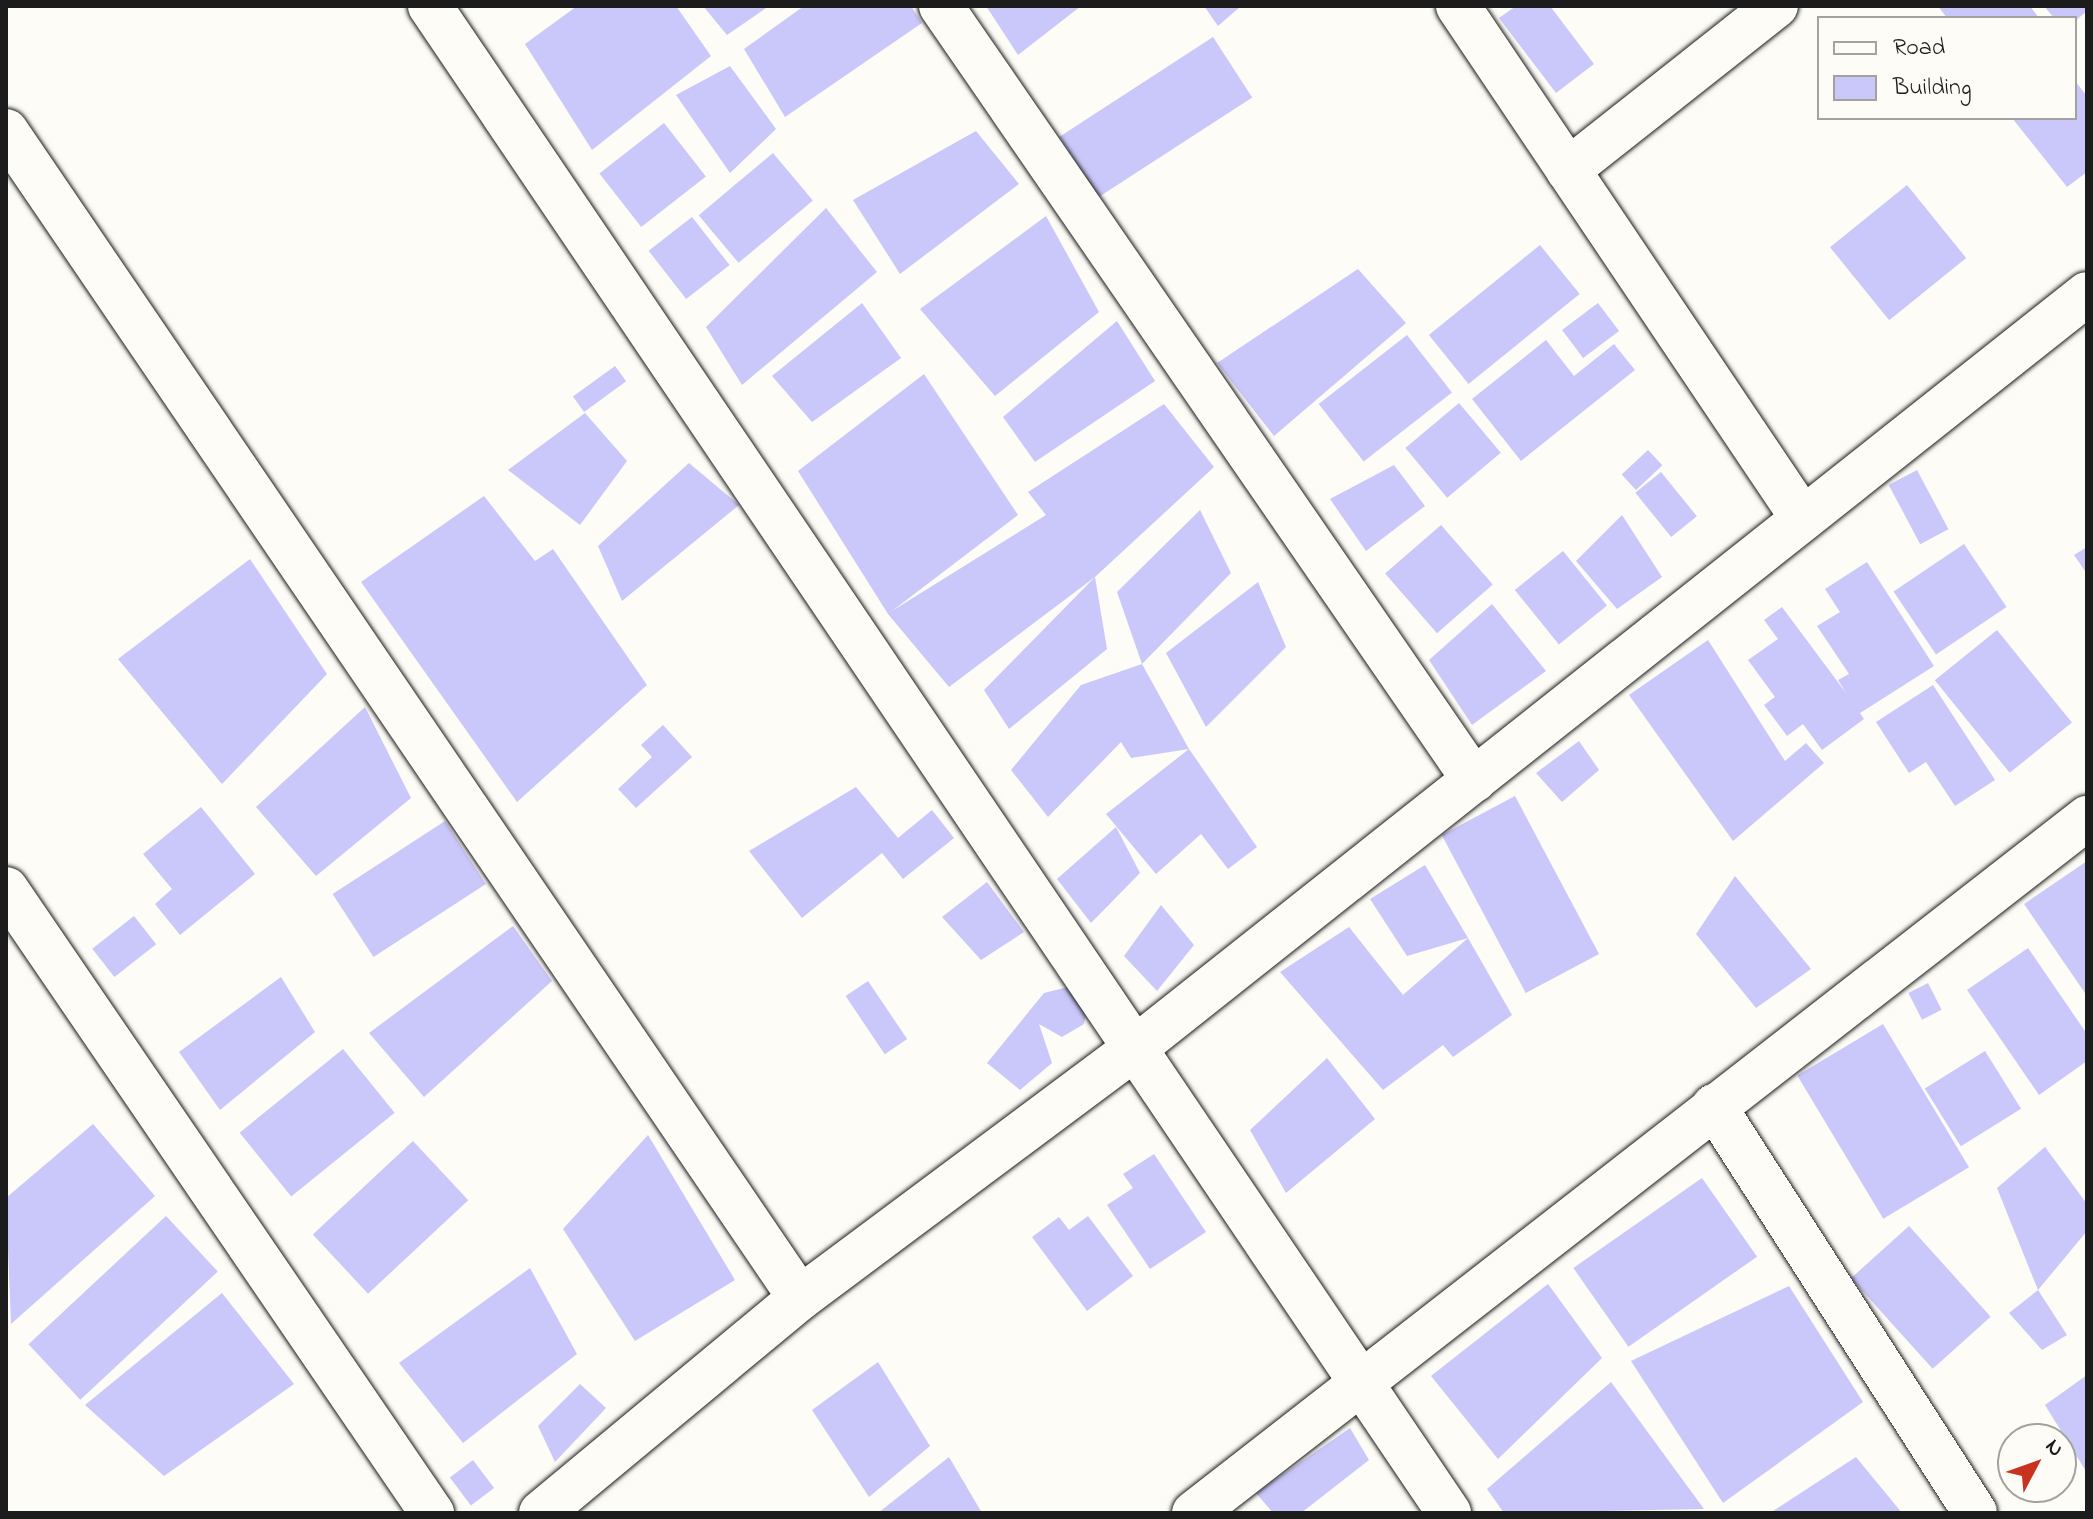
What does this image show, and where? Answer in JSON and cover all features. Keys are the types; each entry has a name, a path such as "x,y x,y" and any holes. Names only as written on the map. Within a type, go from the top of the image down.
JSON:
{"street":[{"path":"430,6 1449,1513"},
{"path":"941,6 1474,780"},
{"path":"1458,6 1803,519"},
{"path":"1568,170 1776,6"},
{"path":"6,131 800,1298"},
{"path":"541,1513 800,1298 1135,1048 2087,294"},
{"path":"1194,1513 1360,1380 2087,818"},
{"path":"6,889 432,1513"},
{"path":"1714,1106 1975,1513"}],"building":[{"path":"577,6 676,6 711,56 592,150 525,44"},
{"path":"703,6 769,6 727,35"},
{"path":"804,6 911,6 922,23 785,117 744,49"},
{"path":"986,6 1081,6 1018,55"},
{"path":"1204,6 1241,6 1218,26"},
{"path":"1516,6 1550,6 1594,64 1556,93 1499,18"},
{"path":"1938,6 2030,6 2038,16 1946,16"},
{"path":"2044,6 2087,6 2087,11 2077,19 2077,16 2052,16"},
{"path":"1213,37 1252,97 1099,197 1060,137"},
{"path":"730,66 776,129 730,173 676,95"},
{"path":"2077,84 2087,96 2087,172 2067,187 2014,120 2077,120"},
{"path":"664,123 706,177 641,227 599,173"},
{"path":"976,131 1019,184 900,274 853,200"},
{"path":"773,153 813,200 739,263 699,215"},
{"path":"1907,185 1966,258 1889,320 1830,247"},
{"path":"826,208 877,272 742,385 706,327"},
{"path":"1046,216 1099,312 995,396 920,309"},
{"path":"692,217 730,265 686,299 649,251"},
{"path":"1540,245 1580,294 1469,384 1429,335"},
{"path":"1358,269 1406,323 1274,436 1217,363"},
{"path":"862,303 901,358 812,422 772,376"},
{"path":"1598,303 1619,331 1583,358 1562,330"},
{"path":"1117,321 1155,381 1035,462 1003,417"},
{"path":"1407,335 1452,393 1364,461 1319,404"},
{"path":"1546,340 1574,376 1614,344 1635,370 1521,461 1472,399"},
{"path":"615,366 626,381 584,412 573,397"},
{"path":"924,374 1018,515 892,611 1046,515 1028,492 1164,404 1214,467 1095,577 949,687 888,614 798,471"},
{"path":"1459,403 1501,453 1447,498 1405,448"},
{"path":"585,413 627,461 580,525 508,470"},
{"path":"1648,450 1662,465 1636,490 1622,475"},
{"path":"689,463 739,505 622,601 598,546"},
{"path":"1394,465 1425,506 1366,551 1330,499"},
{"path":"1917,470 1948,529 1920,544 1889,485"},
{"path":"1661,472 1697,516 1671,537 1635,493"},
{"path":"484,496 535,561 553,549 647,685 517,802 361,582"},
{"path":"1200,510 1231,573 1142,664 1117,592"},
{"path":"1622,515 1662,577 1617,609 1576,561"},
{"path":"1441,525 1493,585 1437,633 1385,574"},
{"path":"1964,544 2006,607 1936,655 1894,592"},
{"path":"2087,547 2087,574 2074,555"},
{"path":"1563,551 1607,605 1559,644 1515,590"},
{"path":"250,559 327,674 222,784 118,659"},
{"path":"1867,562 1934,666 1860,713 1864,719 1822,750 1803,724 1787,736 1764,705 1775,697 1748,660 1778,639 1764,620 1782,607 1846,693 1838,680 1849,674 1817,626 1840,612 1825,589"},
{"path":"1095,577 1107,649 1009,729 984,690"},
{"path":"1258,582 1286,647 1206,727 1166,653"},
{"path":"1492,604 1546,671 1472,725 1429,660"},
{"path":"1997,630 2072,722 2010,773 1935,680"},
{"path":"1708,640 1785,761 1806,743 1824,763 1733,841 1629,695"},
{"path":"1142,664 1189,749 1131,758 1121,742 1048,817 1011,770 1081,685"},
{"path":"1933,685 1995,780 1955,806 1926,762 1909,773 1876,722"},
{"path":"365,707 411,798 316,876 256,807"},
{"path":"663,725 692,757 636,808 618,789 652,757 641,745"},
{"path":"1579,741 1599,770 1562,802 1536,773"},
{"path":"1189,749 1257,847 1228,869 1201,834 1156,874 1106,814"},
{"path":"856,787 898,838 932,810 954,838 903,879 882,853 802,918 749,851"},
{"path":"1515,796 1599,954 1526,993 1442,835"},
{"path":"201,807 255,874 180,935 155,904 172,889 143,854"},
{"path":"445,821 486,884 373,957 333,894"},
{"path":"1116,827 1140,873 1091,923 1057,879"},
{"path":"2087,861 2087,996 2024,904"},
{"path":"1425,865 1468,938 1407,956 1370,899"},
{"path":"1735,876 1811,969 1756,1008 1696,934"},
{"path":"987,882 1024,932 981,960 942,917"},
{"path":"1161,905 1194,945 1157,991 1124,956"},
{"path":"134,916 156,944 114,977 92,949"},
{"path":"513,926 552,981 424,1097 369,1033"},
{"path":"1349,927 1403,995 1468,938 1512,1015 1453,1057 1443,1045 1383,1090 1280,972"},
{"path":"2028,948 2087,1034 2087,1061 2039,1095 1967,990"},
{"path":"281,977 315,1032 220,1110 179,1052"},
{"path":"868,981 907,1039 885,1054 846,996"},
{"path":"1928,983 1942,1010 1922,1020 1908,993"},
{"path":"1068,987 1087,1010 1084,1024 1062,1037 1039,1024 1052,1063 1020,1090 987,1063 1044,993"},
{"path":"1883,1024 1969,1167 1883,1219 1797,1076"},
{"path":"343,1049 395,1113 291,1196 240,1133"},
{"path":"1985,1051 2021,1109 1961,1146 1925,1089"},
{"path":"1327,1058 1375,1119 1286,1193 1250,1130"},
{"path":"93,1124 155,1196 11,1324 6,1198"},
{"path":"648,1135 735,1280 635,1341 563,1229"},
{"path":"413,1141 468,1200 368,1294 313,1234"},
{"path":"2045,1147 2087,1204 2087,1231 2038,1290 1997,1188"},
{"path":"1154,1154 1206,1232 1150,1269 1107,1205 1133,1188 1123,1174"},
{"path":"1702,1178 1757,1257 1628,1347 1573,1268"},
{"path":"166,1216 218,1272 80,1400 29,1344"},
{"path":"1088,1216 1133,1276 1087,1311 1032,1237 1059,1217 1069,1230"},
{"path":"1909,1226 1991,1317 1933,1369 1851,1278"},
{"path":"530,1268 577,1354 463,1443 399,1363"},
{"path":"1548,1284 1602,1358 1498,1459 1431,1376"},
{"path":"1789,1286 1863,1402 1723,1503 1631,1361"},
{"path":"2038,1290 2067,1335 2042,1350 2009,1313"},
{"path":"222,1293 294,1384 164,1476 85,1405"},
{"path":"878,1362 930,1446 869,1497 812,1410"},
{"path":"2087,1375 2087,1473 2077,1457 2077,1423 2056,1423 2045,1405"},
{"path":"1611,1382 1704,1509 1504,1513 1487,1489"},
{"path":"580,1384 606,1408 555,1462 538,1426"},
{"path":"1350,1428 1369,1460 1301,1513 1273,1513 1256,1493"},
{"path":"949,1457 982,1513 878,1513"},
{"path":"1856,1457 1902,1513 1770,1513"},
{"path":"473,1460 494,1488 471,1505 450,1477"}]}
